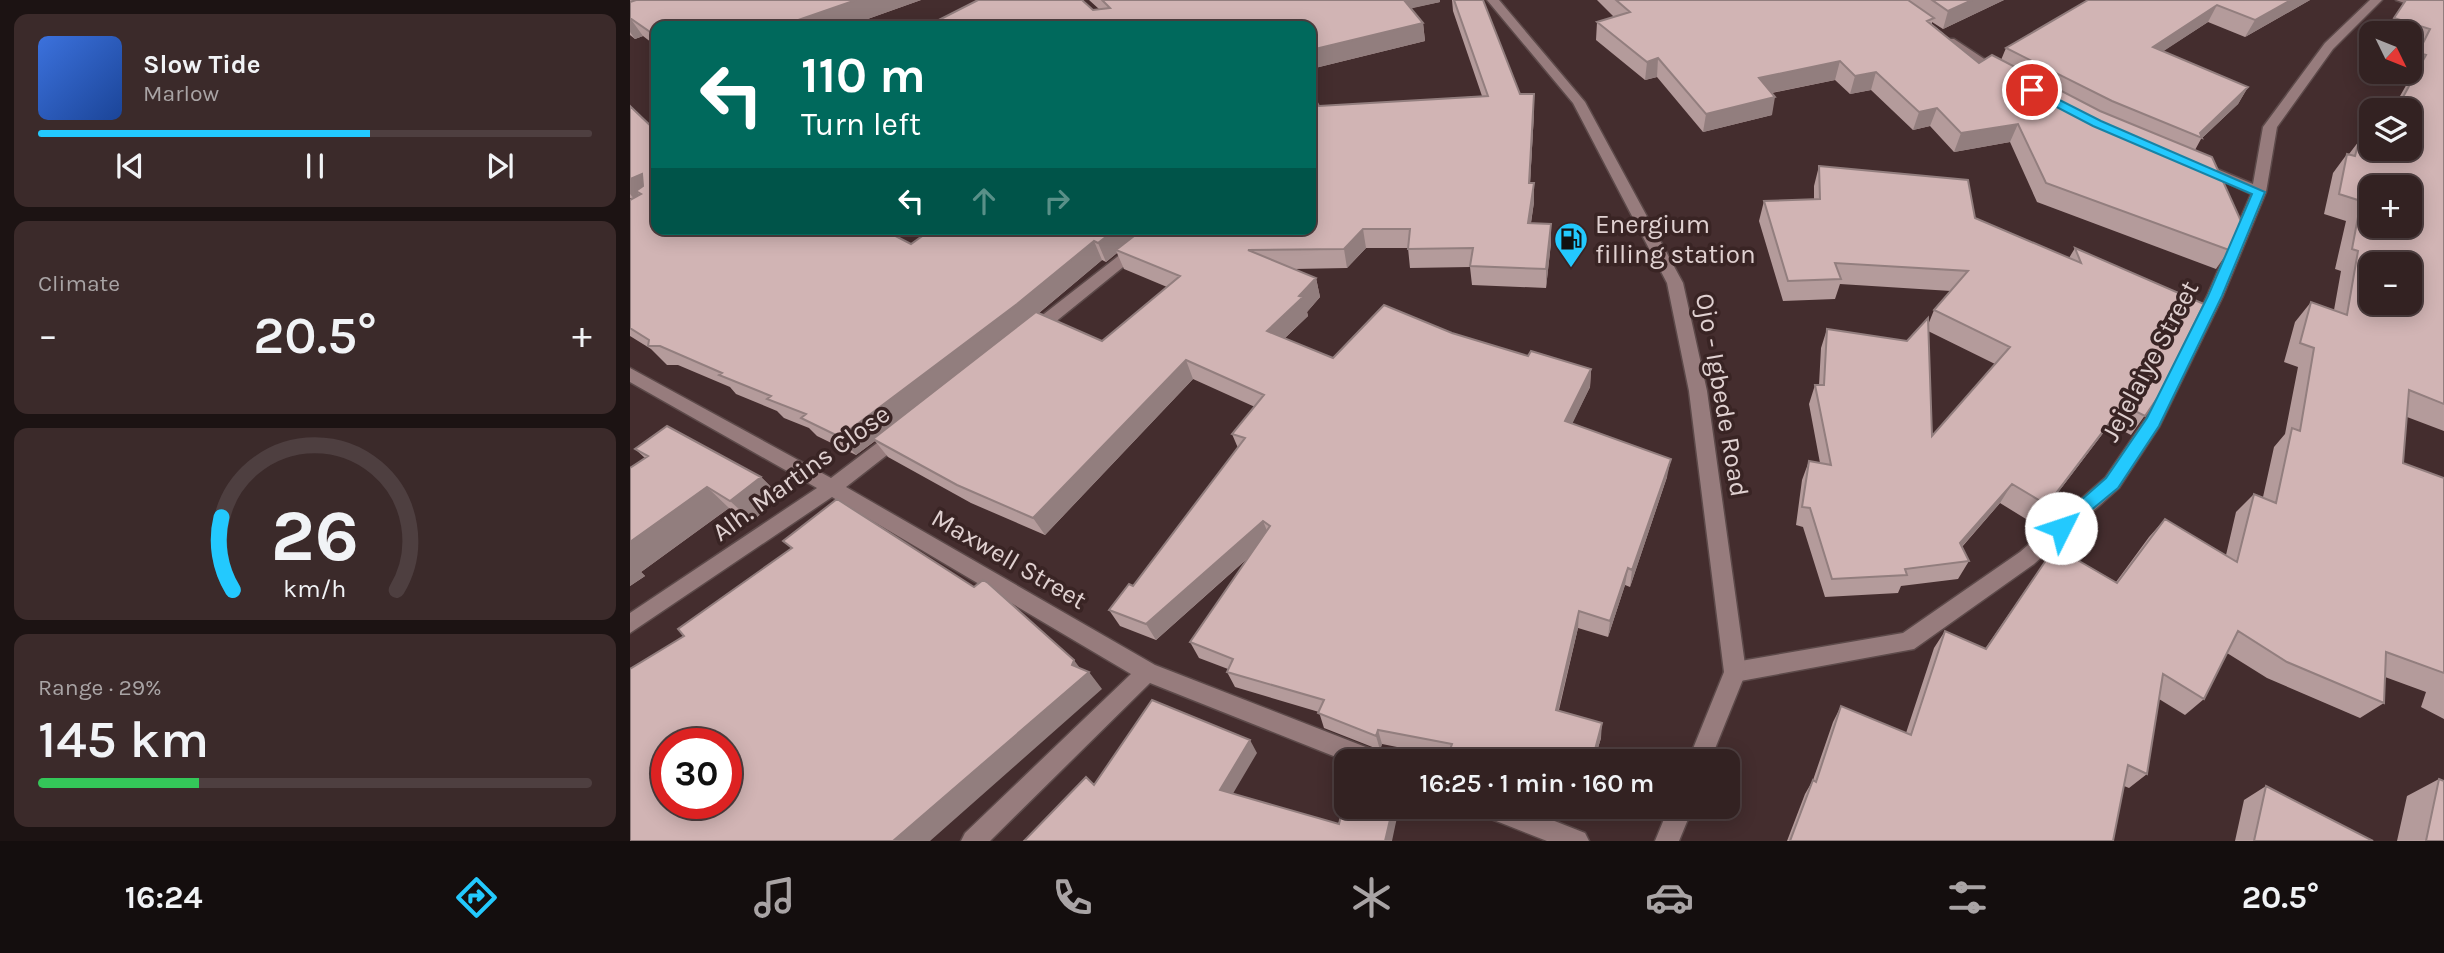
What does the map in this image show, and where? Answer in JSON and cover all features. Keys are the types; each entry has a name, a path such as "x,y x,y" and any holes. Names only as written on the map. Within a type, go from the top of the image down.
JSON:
{"street":[{"name":"Ojo - Igbede Road","path":"1493,0 1578,102 1608,152 1675,283 1698,391 1735,672 1704,749"},
{"name":"Jejelaiye Street","path":"1735,672 1907,642 2027,558 2112,483 2159,410 2215,296 2259,192 2270,127 2329,46 2376,0"},
{"path":"2402,0 2444,14"},
{"path":"1943,37 2012,80"},
{"path":"2184,160 2259,192"},
{"path":"1014,346 1156,235"},
{"name":"Maxwell Street","path":"630,374 832,488 1147,673 1342,749"},
{"name":"Alh. Martins Close","path":"630,624 832,488 918,421"},
{"path":"973,841 1147,673"},
{"path":"1520,819 1577,841"},
{"path":"1667,841 1676,819"}],"building":[{"path":"856,0 795,21 651,21 651,33 630,18 630,2"},
{"path":"978,0 1082,0 1093,10 1110,8 1102,0 1404,0 1423,23 1316,49 1316,21 937,21"},
{"path":"1454,0 1483,0 1520,94 1534,94 1529,183 1534,183 1528,223 1551,224 1546,269 1470,266 1473,248 1408,249 1410,229 1363,229 1344,249 1248,250 1316,278 1299,296 1303,297 1267,331 1333,358 1384,305 1452,333 1528,356 1531,351 1591,369 1565,421 1671,459 1632,570 1628,568 1610,621 1579,611 1556,710 1602,723 1595,749 1450,749 1452,744 1378,730 1376,736 1318,713 1324,700 1227,672 1233,659 1190,642 1270,526 1263,521 1146,624 1109,610 1129,584 1133,586 1245,438 1232,434 1264,395 1186,360 1033,518 957,485 873,439 1036,312 1102,341 1180,276 1116,250 1135,235 1316,235 1316,101 1319,106 1488,96"},
{"path":"1616,0 1908,0 1934,18 1927,21 1979,63 1992,55 2100,111 2212,157 2241,221 2229,250 2046,183 2018,124 1961,133 1937,108 1919,112 1876,72 1855,76 1840,61 1759,78 1775,97 1706,114 1658,58 1647,62 1597,22 1630,12"},
{"path":"1932,0 1972,0 1948,11"},
{"path":"2088,0 2291,0 2255,20 2217,5 2153,47 2248,87 2200,133 2202,138 2112,101 2006,48"},
{"path":"2406,0 2444,0 2444,404 2409,390 2403,463 2444,478 2444,673 2386,652 2384,703 2287,662 2238,631 2204,699 2163,674 2147,774 2128,765 2113,841 1790,841 1813,780 1816,782 1841,706 1911,735 1945,631 1986,649 2055,547 2117,583 2165,519 2237,562 2254,494 2276,503 2292,428 2300,431 2314,348 2300,343 2311,302 2347,315 2358,251 2352,249 2359,212 2359,238 2422,238 2422,175 2359,175 2359,200 2339,194 2347,154 2355,156 2359,141 2359,161 2422,161 2422,98 2403,98 2410,84 2422,84 2422,62 2426,55 2422,54 2422,45 2430,29 2422,27 2422,21 2394,18"},
{"path":"630,106 651,126 651,235 894,235 911,244 924,235 1108,235 1098,243 1094,241 1017,304 840,437 801,418 806,414 767,399 771,396 719,375 722,373 660,346 648,346 649,340 630,328 630,200 641,194 636,191 643,186 642,174 630,179"},
{"path":"1819,166 1968,180 1975,218 2081,263 2075,248 2204,304 2158,397 2145,416 2123,405 2047,505 2012,484 1960,543 1969,561 1905,569 1907,575 1832,579 1810,508 1802,507 1809,461 1831,465 1815,385 1824,385 1827,329 1907,341 1928,318 1932,436 2010,347 1934,310 1968,271 1835,263 1841,279 1788,281 1764,201 1820,199"},
{"path":"667,426 761,477 730,501 707,487 630,542 630,468 648,456 635,449"},
{"path":"837,499 974,587 983,580 988,583 1074,660 1072,665 1089,672 893,841 630,841 630,669 684,636 678,629 792,548 783,541"},
{"path":"1152,700 1250,740 1220,790 1339,824 1340,819 1390,819 1385,841 1024,841 1086,777 1094,785"},
{"path":"2439,779 2444,781 2444,841 2426,841"},
{"path":"2266,786 2373,841 2254,841"}],"place":[{"name":"Energium filling station","path":"1571,269"}],"route":[{"path":"2032,90 2097,124 2259,192 2215,296 2153,422 2112,483 2061,528"}]}
